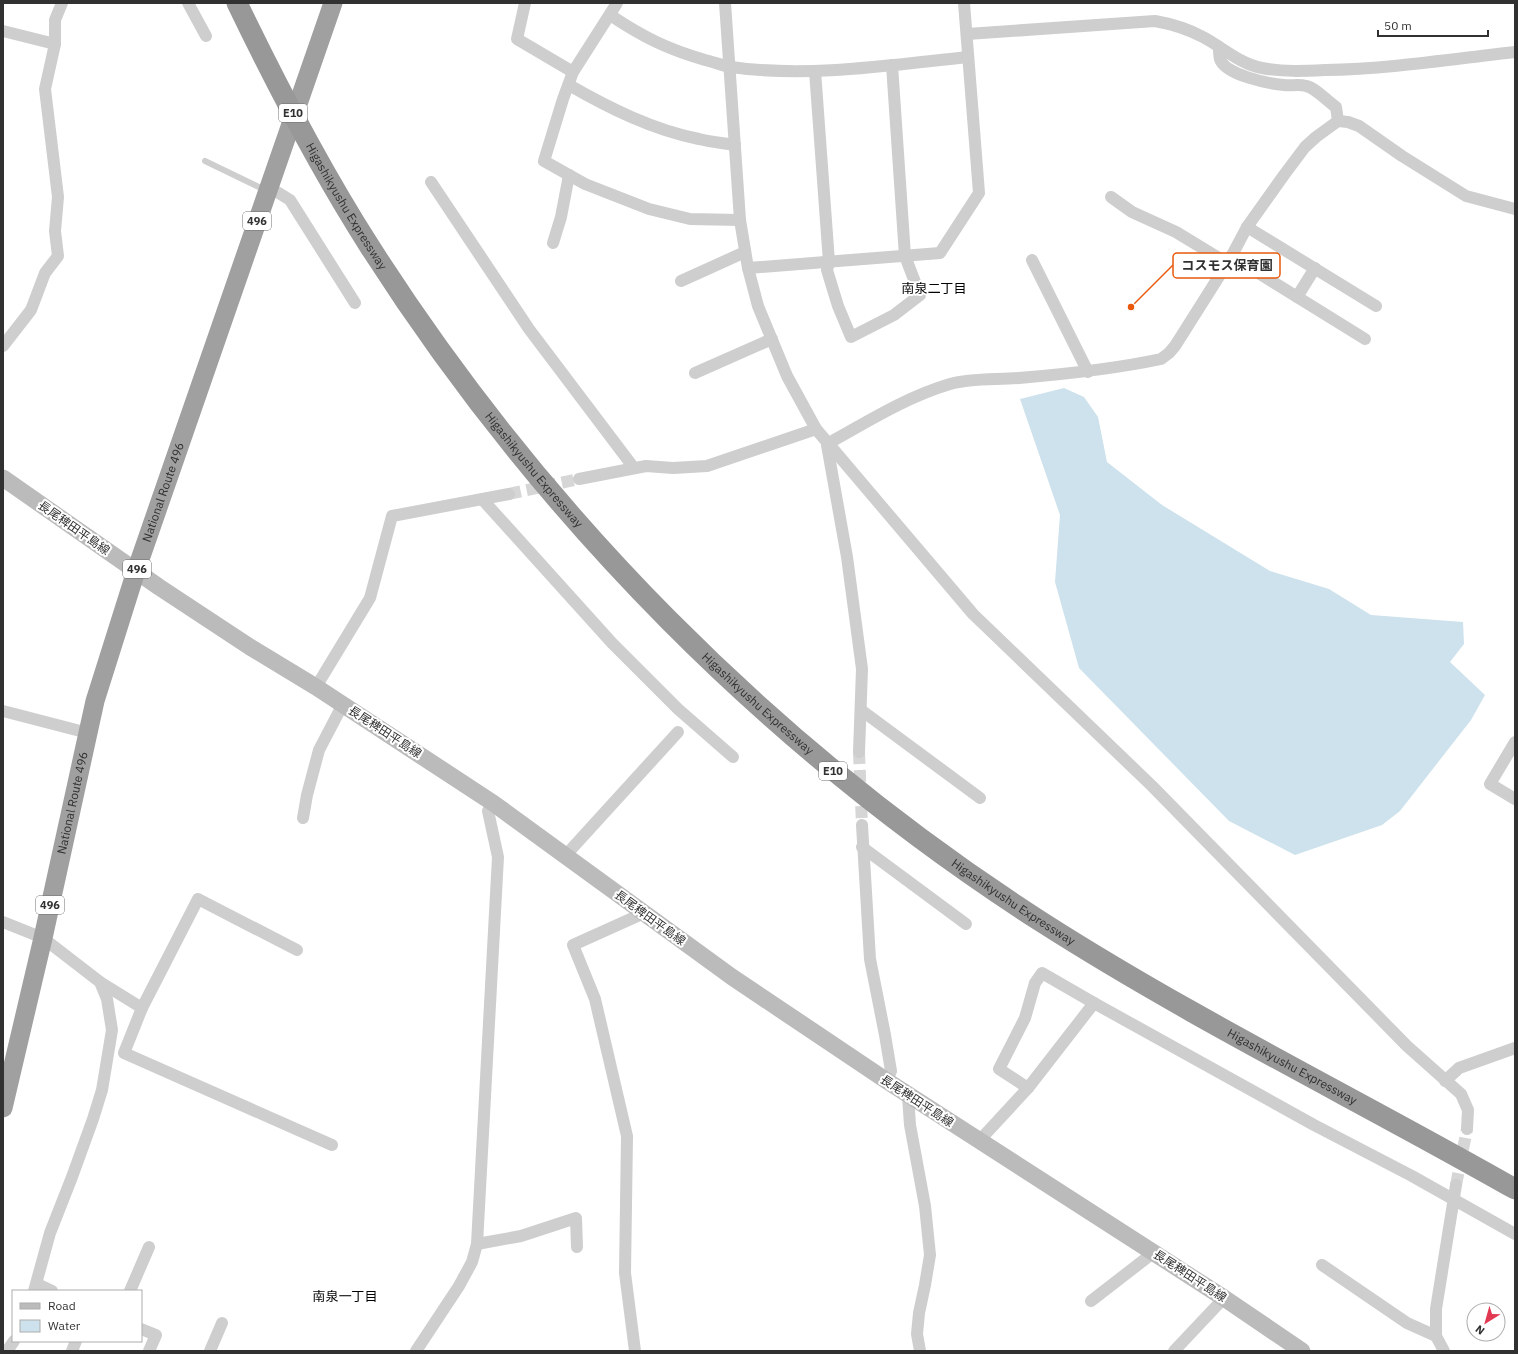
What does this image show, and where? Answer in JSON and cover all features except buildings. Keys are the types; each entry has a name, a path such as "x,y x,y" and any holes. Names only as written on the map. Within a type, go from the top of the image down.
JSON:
{"highway":[{"name":"Higashikyushu Expressway","path":"237,3 267,65 319,161 369,246 431,337 502,433 576,521 637,588 704,656 775,721 842,778 925,843 1038,920 1159,994 1515,1189"},
{"name":"National Route 496","path":"4,1098 43,938 95,701 136,571 268,189 328,6"}],"main road":[{"name":"長尾稗田平島線","path":"3,478 136,571 250,647 343,704 493,803 732,977 908,1096 1224,1298 1302,1351"}],"street":[{"path":"3,346 31,310 45,273 58,256 55,231 58,197 45,89 54,44 55,20 62,3"},
{"path":"188,3 206,36"},
{"path":"525,3 517,39 573,72"},
{"path":"617,3 573,72 563,98 544,160 585,184 643,206 690,219 740,220"},
{"path":"725,3 740,220 748,268 758,306 787,376 816,429 827,444 973,614 1152,786 1402,1040 1445,1081 1461,1094 1468,1110 1467,1129"},
{"path":"748,268 940,253 979,193 964,3"},
{"path":"610,15 636,32 664,47 730,67 780,71 815,70 892,65 968,57"},
{"path":"967,34 1155,21 1172,24 1192,31 1239,59 1261,68 1288,71 1378,68 1515,52"},
{"path":"3,30 54,44"},
{"path":"1219,47 1220,60 1226,66 1246,77 1267,83 1305,86 1311,88 1336,107 1338,121"},
{"path":"815,70 830,262 827,270 838,306 851,337 894,315 920,295 905,256 892,65"},
{"path":"569,85 599,103 638,120 675,133 698,139 735,145"},
{"path":"827,444 913,397 951,384 982,379 1088,372 1160,359 1169,354 1229,260 1247,227 1284,175 1305,147 1338,121 1348,122 1359,126 1402,156 1466,196 1515,208"},
{"path":"553,243 562,217 569,175"},
{"path":"431,182 529,329 634,468"},
{"path":"268,189 290,200 356,304"},
{"path":"1112,197 1132,212 1176,232 1298,297 1365,339"},
{"path":"1247,227 1376,306"},
{"path":"681,281 745,252"},
{"path":"1032,260 1088,372"},
{"path":"1298,297 1315,268"},
{"path":"695,373 772,339"},
{"path":"579,479 646,466 673,468 708,466 816,429"},
{"path":"827,444 847,557 862,669 859,752"},
{"path":"316,687 370,598 392,516 509,494"},
{"path":"482,499 612,643 678,709 733,757"},
{"path":"302,818 306,795 319,750 343,704"},
{"path":"860,710 980,798"},
{"path":"3,711 88,733"},
{"path":"565,856 678,732"},
{"path":"1515,742 1490,784 1515,800"},
{"path":"416,1351 459,1286 472,1262 477,1244 498,857 488,811 493,803"},
{"path":"862,825 862,847 870,959 891,1071 887,1081"},
{"path":"862,847 966,924"},
{"path":"297,950 198,899 142,1008 124,1053 332,1145"},
{"path":"636,1351 625,1273 627,1136 595,999 573,946 644,913"},
{"path":"3,922 43,938 100,982 142,1008"},
{"path":"1028,1088 999,1069 1025,1018 1035,983 1042,973 1094,1004 1307,1121 1412,1176 1515,1234"},
{"path":"47,1290 36,1288 50,1233 75,1169 102,1090 112,1030 107,1000 100,982"},
{"path":"979,1141 1028,1088 1094,1004"},
{"path":"1445,1081 1459,1068 1515,1048"},
{"path":"908,1096 910,1125 925,1206 930,1255 919,1313 917,1334 920,1351"},
{"path":"1444,1351 1436,1336 1436,1308 1456,1185"},
{"path":"477,1244 521,1236 576,1218 577,1247"},
{"path":"130,1290 149,1247"},
{"path":"1090,1300 1153,1253"},
{"path":"1322,1265 1406,1323 1436,1336"},
{"path":"1174,1351 1224,1298"},
{"path":"210,1351 222,1323"},
{"path":"142,1329 156,1335 149,1351"},
{"path":"7,1351 13,1342"}],"lane":[{"path":"205,161 268,189"}],"water":[{"path":"1064,388 1084,397 1098,417 1107,462 1162,505 1270,571 1329,589 1371,615 1463,622 1464,644 1450,662 1485,695 1471,720 1400,811 1382,825 1295,855 1229,821 1079,668 1055,582 1060,515 1020,399"}],"tunnel":[{"path":"509,494 579,479"},
{"path":"859,752 862,825"},
{"path":"1456,1185 1467,1129"}],"place":[{"name":"コスモス保育園","path":"1131,307"}],"district":[{"name":"南泉二丁目","path":"934,288"},
{"name":"南泉一丁目","path":"345,1296"}]}
